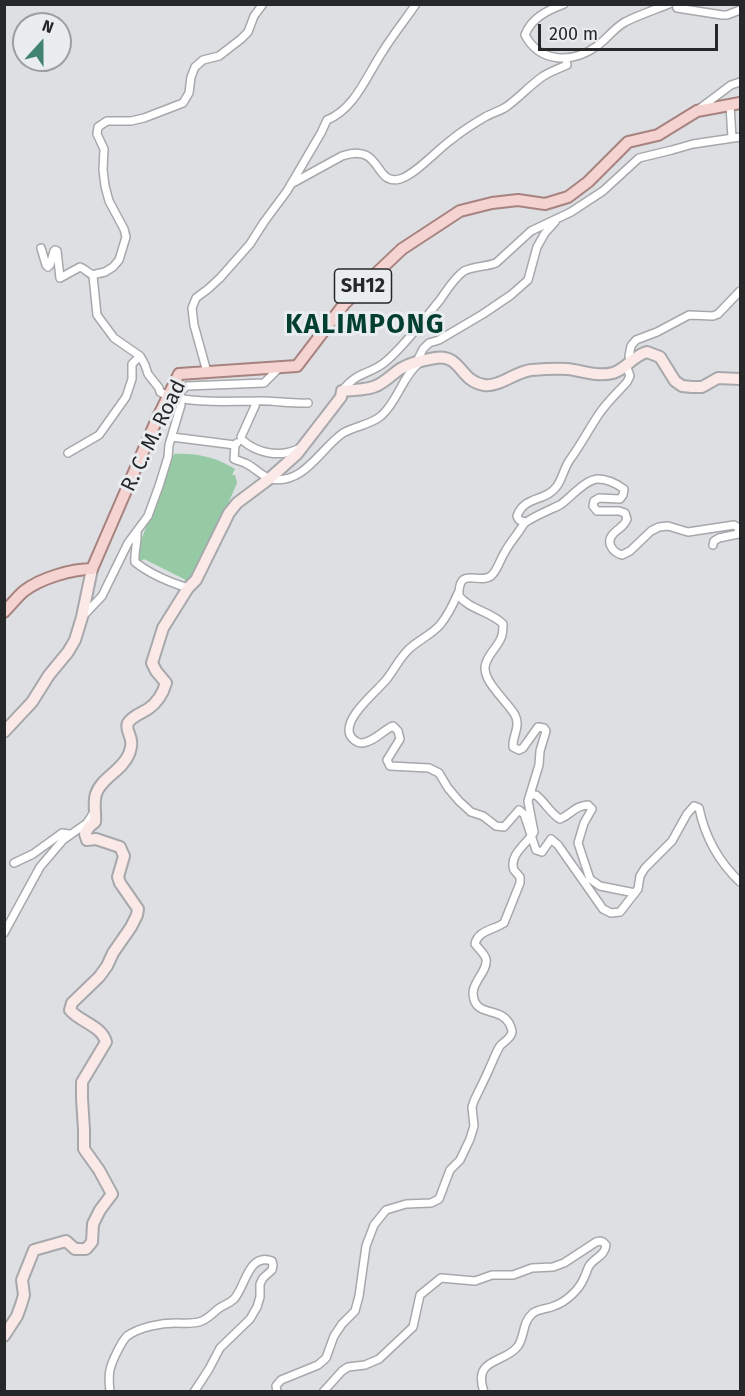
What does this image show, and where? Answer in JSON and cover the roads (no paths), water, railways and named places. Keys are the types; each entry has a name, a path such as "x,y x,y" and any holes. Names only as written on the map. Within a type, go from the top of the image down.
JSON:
{"main road":[{"name":"R. C. M. Road","path":"92,569 174,393 179,374 297,366 345,303 402,249 460,211 492,203 518,200 545,204 568,197 588,182 628,142 658,135 697,111 735,104"},
{"path":"4,612 24,591 42,581 72,570 92,569"}],"street":[{"path":"41,248 48,267 54,251 57,251 60,278 80,267 94,275 113,267 119,260 126,237 109,201 105,186 104,149 97,134 98,127 106,121 131,121 144,118 183,103 189,93 195,67 203,60 219,56 241,39 248,32 254,16 263,4"},
{"path":"207,372 194,325 192,308 196,298 220,278 250,244 291,184 327,120 337,116 357,94 416,4"},
{"path":"564,4 545,12 527,28 525,35 528,41 545,55 557,59 566,59 589,51 626,22 669,4"},
{"path":"676,4 677,8 722,15 741,10"},
{"path":"291,184 342,156 360,152 368,155 383,176 393,180 400,179 414,171 461,132 505,107 543,77 567,65 566,59"},
{"path":"697,111 731,85 741,82"},
{"path":"732,138 735,104"},
{"path":"4,1336 21,1305 24,1295 22,1280 34,1250 66,1240 75,1249 86,1249 92,1242 93,1224 112,1194 84,1149 82,1082 106,1042 97,1029 70,1010 72,1003 107,966 131,927 138,909 118,877 124,856 120,847 96,839 87,840 85,834 95,822 96,793 130,753 131,740 127,728 128,723 149,708 162,693 166,683 152,663 163,628 188,588 196,580 229,513 237,503 297,454 341,397 348,383 384,363 406,341 457,277 472,268 496,263 531,231 558,219 603,191 639,158 693,144 741,137"},
{"path":"256,401 235,446 234,459 247,464 269,478 286,478 306,469 345,432 363,426 381,416 429,343 439,340 483,315 528,280 537,247 549,228 558,219"},
{"path":"94,275 97,315 114,339 140,356 160,392 174,393 183,399 191,400 308,403"},
{"path":"525,522 519,520 517,516 519,509 524,504 550,493 556,486 568,462 601,412 627,382 630,376 628,363 631,346 636,340 689,315 718,314 741,291"},
{"path":"342,391 367,389 378,385 402,368 418,362 446,357 452,360 466,377 486,386 528,370 567,369 590,374 615,372 647,352 660,357 675,381 682,386 702,387 718,378 741,379"},
{"path":"68,453 99,435 126,397 132,379 132,364 140,356"},
{"path":"174,393 187,386 264,382 280,367"},
{"path":"82,616 102,596 128,543 148,516 168,457 181,405 174,393"},
{"path":"172,437 235,446"},
{"path":"241,437 249,446 277,454 290,453 305,444"},
{"path":"277,1392 276,1386 281,1380 318,1365 326,1358 334,1336 355,1311 366,1246 374,1225 386,1210 406,1204 431,1203 439,1199 450,1170 460,1160 470,1139 474,1126 472,1107 474,1101 500,1047 512,1032 504,1017 483,1011 475,1000 473,992 485,967 486,957 475,944 480,934 504,923 520,883 513,864 518,852 534,832 528,801 546,731 538,727 523,748 519,750 513,747 518,721 489,681 485,666 502,636 503,624 498,619 463,602 459,596 460,584 468,577 484,579 490,577 525,522 561,504 597,479 619,485 624,489 620,498 599,498 594,501 593,507 597,511 625,513 627,519 625,525 609,540 610,548 614,553 622,555 630,551 651,531 659,527 668,526 688,532 734,525 739,528 738,534 719,538 714,541 713,545"},
{"path":"137,531 135,562 174,584 188,588"},
{"path":"4,732 32,702 75,640 92,569"},
{"path":"459,591 447,616 438,628 408,650 388,677 365,701 350,726 349,734 353,739 361,743 371,741 393,726 398,731 400,739 387,760 390,766 429,768 439,773 459,801 471,812 483,816 496,826 504,827 519,810 524,814 536,850 542,852 551,839 558,845 603,909 611,913 620,912 635,893 645,868 672,841 694,806 699,808 717,854 728,870 741,882"},
{"path":"530,795 536,795 553,815 560,819 579,806 588,805 591,809 578,843 590,879 600,886 635,893"},
{"path":"4,933 36,873 69,834 87,823 95,810"},
{"path":"14,863 33,854 62,833 69,834"},
{"path":"323,1392 348,1367 365,1365 387,1353 413,1327 420,1295 441,1278 475,1281 492,1275 513,1275 532,1268 552,1267 564,1263 596,1242 603,1242 606,1245 604,1252 590,1264 584,1280 576,1291 563,1302 534,1312 524,1325 520,1344 485,1368 481,1378 484,1392"},
{"path":"110,1392 108,1376 112,1362 126,1337 147,1327 202,1322 235,1299 245,1278 258,1261 266,1259 272,1261 272,1270 260,1284 260,1297 250,1319 220,1348 194,1392"}],"district":[{"name":"KALIMPONG","path":"365,325"}]}
